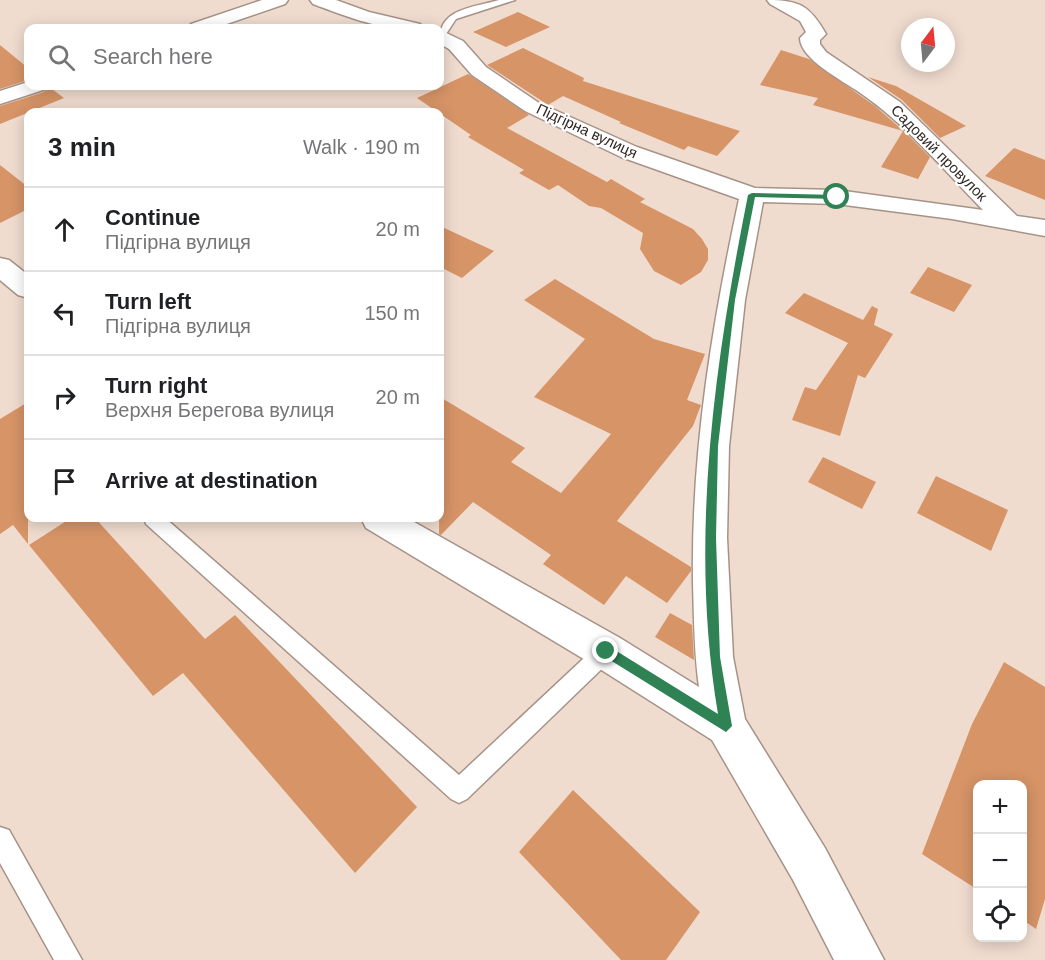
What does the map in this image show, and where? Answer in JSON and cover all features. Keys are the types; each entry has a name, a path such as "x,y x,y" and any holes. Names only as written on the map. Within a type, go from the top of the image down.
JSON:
{"street":[{"path":"210,24 279,0"},
{"path":"319,0 363,16 396,24"},
{"name":"Садовий провулок","path":"776,0 807,17 817,34 810,38 810,45 819,56 893,106 1008,221"},
{"name":"Підгірна вулиця","path":"444,38 456,45 479,71 532,106 629,152 752,195 837,197 1045,228"},
{"path":"0,98 24,90"},
{"path":"752,195 731,300 713,446 710,538 714,657 726,726 809,864 860,960"},
{"path":"0,266 24,286"},
{"path":"385,522 606,651 726,726"}],"lane":[{"path":"444,29 463,0"},
{"path":"452,17 510,0"},
{"path":"157,522 459,791 606,651"},
{"path":"0,839 69,960"}],"building":[{"path":"518,12 550,27 506,47 473,32"},
{"path":"0,45 24,65 24,81 0,89"},
{"path":"523,48 584,78 583,81 740,131 717,156 688,146 684,150 619,123 621,122 563,96 548,105 487,65"},
{"path":"781,50 809,59 875,106 907,134 930,157 918,179 881,167 903,131 813,105 818,98 760,85"},
{"path":"468,74 529,115 507,128 607,182 611,179 645,199 640,202 693,229 708,249 708,260 701,272 681,285 654,271 640,249 643,233 601,208 589,206 558,185 549,190 519,173 524,170 468,137 471,135 444,116 444,108 432,108 417,98 434,90 444,90 444,85"},
{"path":"868,77 896,86 966,126 940,138 902,100"},
{"path":"53,90 64,98 39,108 24,108 24,114 0,124 0,106"},
{"path":"1014,148 1045,160 1045,200 985,176"},
{"path":"0,165 24,184 24,211 0,223"},
{"path":"444,228 494,251 462,278 444,269"},
{"path":"928,267 972,285 954,312 910,293"},
{"path":"555,279 654,339 705,354 687,400 701,405 693,426 617,521 691,567 691,571 667,603 626,576 604,605 543,564 551,555 473,502 441,535 439,534 439,522 444,522 444,399 525,448 511,462 561,493 611,434 534,397 585,339 524,300"},
{"path":"804,293 863,320 872,306 878,309 874,325 893,334 865,378 858,375 840,436 792,420 805,387 816,390 848,343 785,313"},
{"path":"24,404 24,522 28,522 28,544 13,525 0,534 0,419"},
{"path":"823,457 876,482 862,509 808,482"},
{"path":"936,476 1008,510 991,551 917,513"},
{"path":"65,522 99,522 205,639 235,615 417,807 355,873 183,673 153,696 29,545"},
{"path":"670,613 692,625 694,660 655,637"},
{"path":"1004,662 1045,687 1045,899 1036,929 1027,923 1027,780 973,780 973,887 922,854 972,724"},
{"path":"573,790 700,912 666,960 621,960 519,852"}],"route":[{"path":"606,651 726,726 714,657 710,538 713,446 731,300 752,195 837,197"}]}
